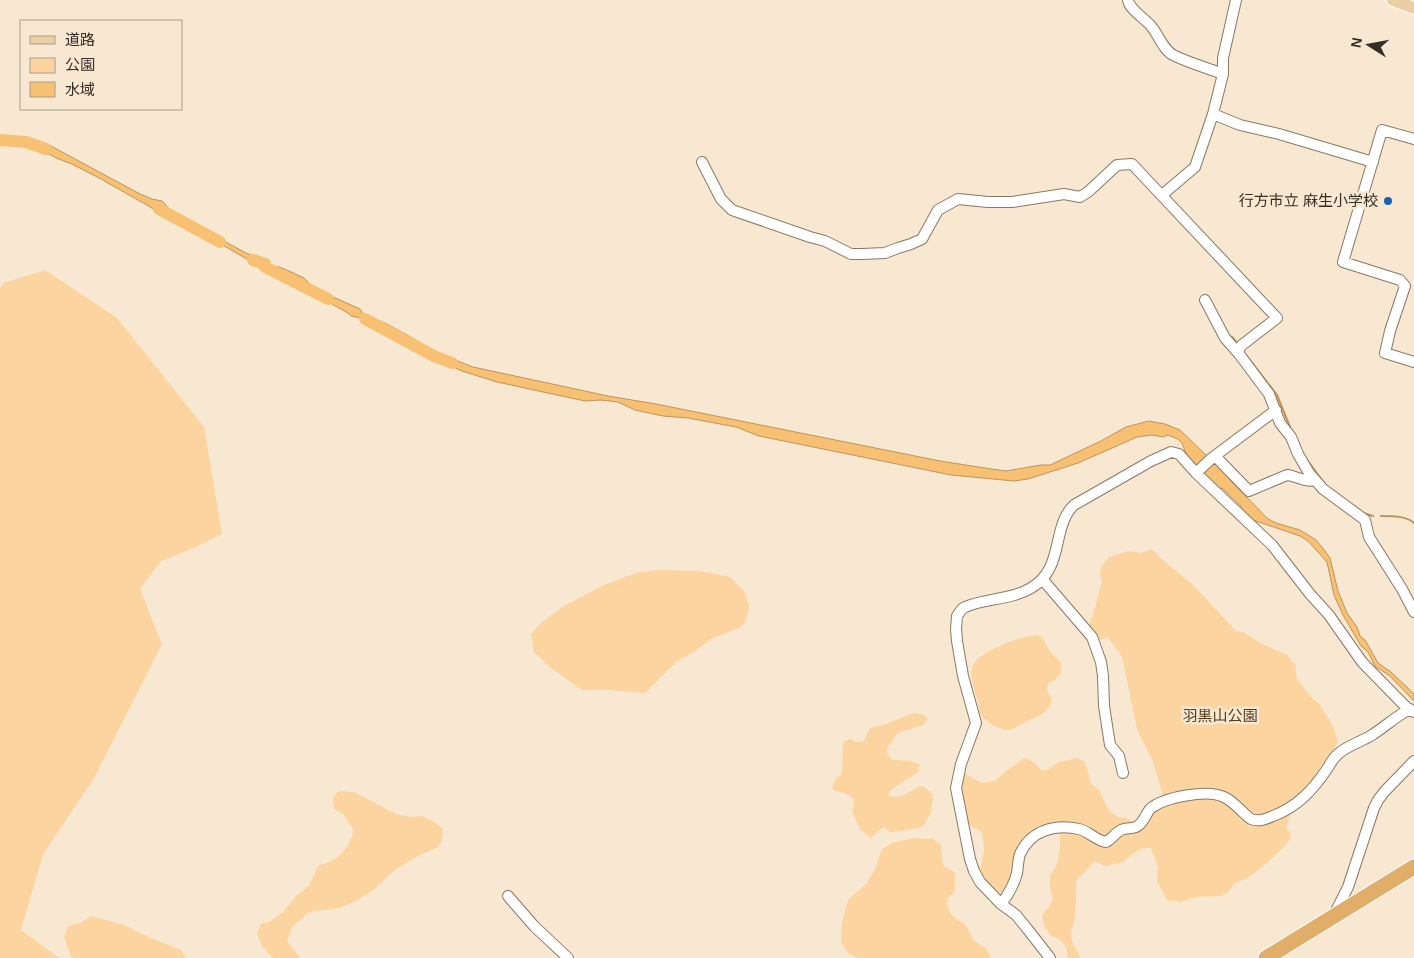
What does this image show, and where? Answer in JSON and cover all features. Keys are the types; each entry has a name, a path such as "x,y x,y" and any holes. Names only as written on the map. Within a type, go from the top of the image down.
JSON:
{"highway":[{"path":"1266,958 1414,867"}],"main road":[{"path":"1393,0 1414,8"}],"street":[{"path":"1128,0 1130,7 1151,26 1166,49 1174,56 1223,74"},
{"path":"1162,196 1195,167 1213,114 1223,74 1223,58 1236,0"},
{"path":"1213,114 1240,124 1373,162"},
{"path":"1414,139 1382,130 1343,262 1400,280 1405,286 1390,331 1385,353 1414,362"},
{"path":"702,162 721,199 732,210 810,238 824,241 851,254 885,253 911,244 922,238 938,210 958,199 1012,202 1064,194 1080,197 1117,165 1132,164 1277,318 1242,345 1239,349 1239,354"},
{"path":"1206,300 1225,338 1269,394 1280,423 1291,437 1298,454 1314,480 1323,489 1365,520 1369,537 1402,589 1414,612"},
{"path":"1197,471 1276,410"},
{"path":"1050,958 1016,915 1001,904 980,882 970,859 956,788 976,723 963,676 956,620 959,612 965,607 1021,594 1043,580 1050,569 1065,518 1070,508 1074,505 1151,460 1171,452 1179,454 1272,545 1329,615 1362,662 1399,700 1412,710"},
{"path":"1213,457 1249,491 1287,475 1312,482 1314,480"},
{"path":"1043,580 1092,637 1101,662 1104,706 1110,745 1119,756 1123,773"},
{"path":"1001,904 1008,896 1014,883 1020,853 1036,834 1040,832 1051,828 1077,829 1106,842 1119,831 1138,826 1156,805 1188,795 1224,797 1251,819 1255,821 1264,820 1283,812 1300,801 1340,752 1372,735 1398,715 1412,710"},
{"path":"1337,914 1336,912 1350,880 1374,808 1385,791 1414,761"},
{"path":"508,896 534,926 568,958"}],"green space":[{"path":"45,270 117,318 204,427 222,534 161,561 140,589 162,644 94,778 43,854 21,930 59,958 0,958 0,288 4,283"},
{"name":"羽黒山公園","path":"1152,549 1192,584 1236,631 1243,632 1260,643 1287,655 1295,665 1297,679 1319,704 1332,724 1338,741 1320,767 1312,783 1290,813 1286,828 1291,836 1286,845 1249,877 1235,883 1227,893 1220,896 1195,897 1181,902 1167,900 1157,881 1158,867 1151,848 1143,848 1133,853 1123,862 1106,866 1094,861 1078,877 1076,883 1075,918 1071,931 1072,942 1081,958 1068,958 1066,947 1059,939 1051,936 1044,925 1042,915 1053,899 1050,888 1050,876 1057,865 1060,833 1037,829 1005,891 999,893 993,890 979,876 984,851 982,832 971,826 963,814 960,776 965,774 982,783 995,781 1025,758 1034,762 1041,770 1047,770 1059,762 1078,758 1085,762 1091,784 1099,790 1110,812 1118,817 1126,818 1136,823 1164,799 1153,762 1137,729 1122,656 1107,637 1097,641 1089,625 1102,581 1100,575 1101,567 1109,557 1129,551 1142,553"},
{"path":"658,570 699,571 730,577 744,591 749,605 747,618 741,627 711,639 676,662 645,693 582,690 551,668 534,652 531,634 542,622 564,606 604,585 636,573"},
{"path":"1035,635 1042,637 1049,650 1061,663 1061,673 1055,680 1048,683 1047,691 1052,700 1048,708 1039,716 1009,730 1002,729 989,722 980,713 971,675 973,665 987,652 995,648"},
{"path":"914,713 924,715 928,719 923,725 898,733 887,748 887,754 893,760 919,764 919,771 889,792 889,796 898,797 920,786 926,788 933,795 931,813 922,827 890,832 884,827 871,838 860,829 852,811 854,799 832,788 835,780 842,773 843,742 850,739 856,742 864,741 870,728"},
{"path":"339,791 354,792 396,814 410,817 422,816 433,821 443,829 442,841 436,848 396,869 372,891 356,901 340,908 309,912 292,927 287,941 300,958 273,958 262,946 257,933 261,924 269,922 283,912 296,896 309,886 318,866 332,861 341,854 354,831 344,815 334,809 333,798"},
{"path":"914,838 933,839 941,845 943,866 955,872 955,891 947,899 950,912 955,918 966,925 973,940 986,948 991,958 858,958 849,954 841,943 842,923 848,900 867,883 875,869 882,849 892,843"},
{"path":"91,916 124,925 181,950 186,958 74,958 71,956 64,937 68,926 81,923"}],"water":[{"path":"30,143 47,148 51,146 140,194 162,201 173,213 244,252 272,266 279,267 304,278 315,289 360,309 364,315 385,323 437,353 473,367 608,396 940,461 1006,471 1050,465 1126,427 1149,421 1165,424 1180,430 1230,478 1268,519 1300,530 1316,540 1330,558 1338,591 1347,613 1357,627 1360,636 1365,640 1378,663 1391,672 1414,694 1414,701 1390,676 1375,666 1368,652 1361,646 1334,595 1327,562 1308,541 1300,536 1250,520 1242,512 1241,506 1222,488 1220,489 1186,454 1182,443 1178,439 1168,435 1163,437 1152,435 1137,437 1078,463 1028,479 1014,481 951,475 759,436 736,427 635,410 618,402 585,401 497,382 462,371 441,361 397,332 351,316 314,294 297,277 257,265 187,222 159,212 101,179 56,158"}],"waterway":[{"path":"0,140 26,142 46,149"},
{"path":"159,209 220,242"},
{"path":"253,260 265,264 265,267 328,299"},
{"path":"365,319 434,356 452,363"},
{"path":"1232,337 1238,344"},
{"path":"1243,351 1277,395 1290,427"},
{"path":"1305,457 1324,483"},
{"path":"1363,513 1373,516"},
{"path":"1381,516 1394,516 1414,523"}],"place":[{"name":"行方市立 麻生小学校","path":"1388,201"}]}
